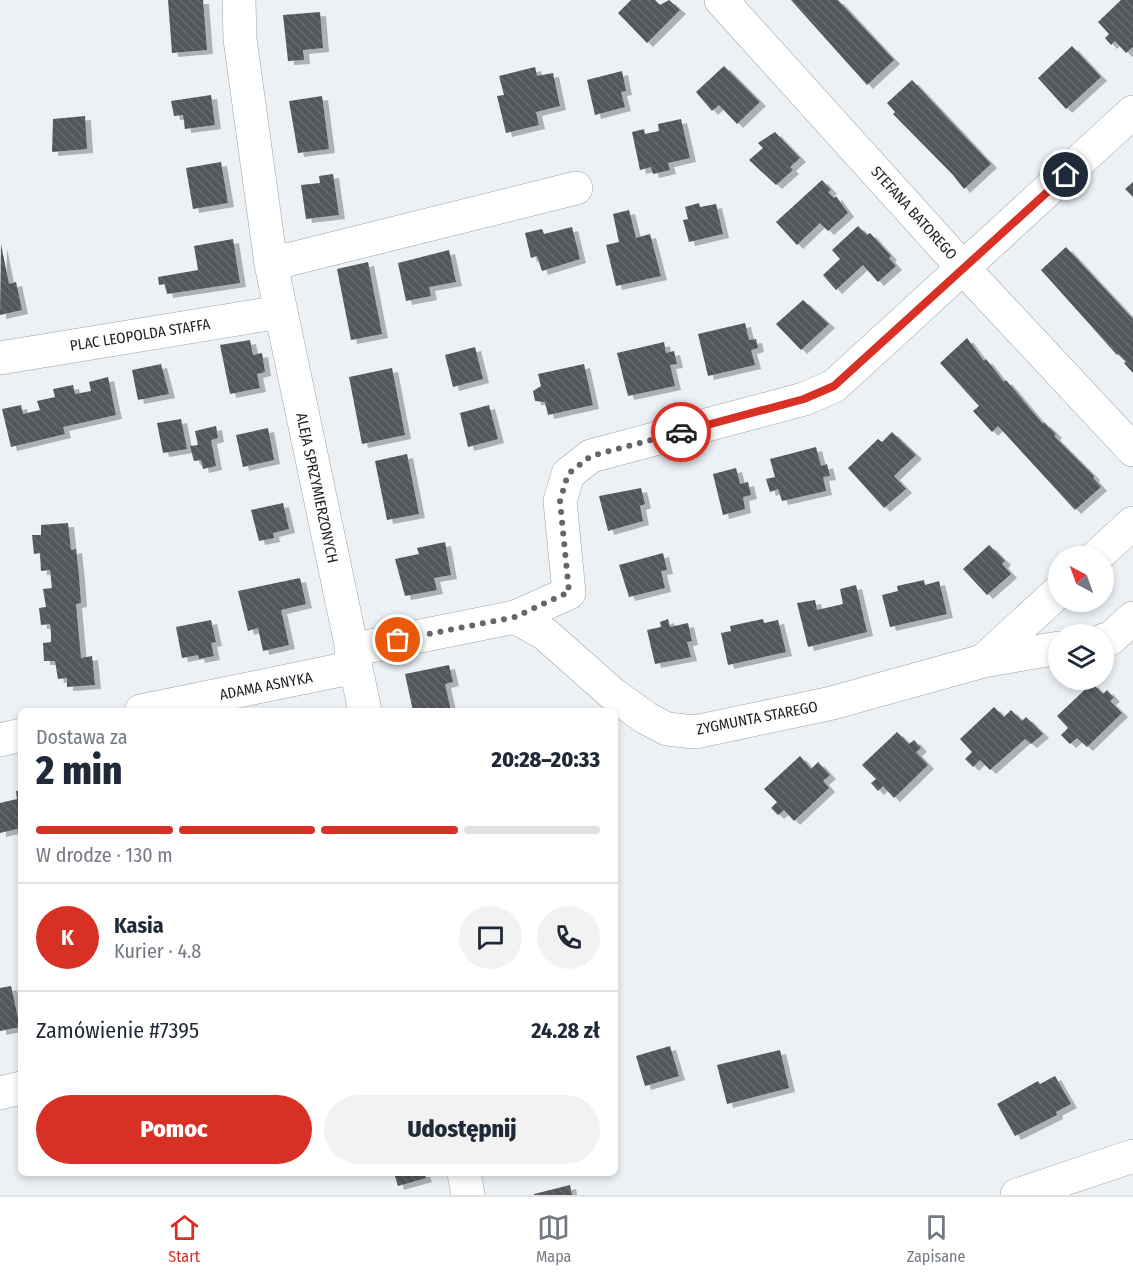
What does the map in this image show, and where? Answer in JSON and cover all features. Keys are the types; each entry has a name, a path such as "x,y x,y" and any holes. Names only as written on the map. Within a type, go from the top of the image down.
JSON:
{"street":[{"name":"ALEJA SPRZYMIERZONYCH","path":"239,0 240,39 271,264 364,708"},
{"name":"STEFANA BATOREGO","path":"721,0 964,269 1133,450"},
{"path":"353,658 515,617 569,592 560,501 568,474 591,456 804,399 834,386 1133,112"},
{"path":"271,264 576,188"},
{"name":"PLAC LEOPOLDA STAFFA","path":"0,358 280,312"},
{"path":"1108,546 1133,523"},
{"name":"ZYGMUNTA STAREGO","path":"983,661 1048,601"},
{"name":"ZYGMUNTA STAREGO","path":"515,617 545,634 614,695 645,718 667,729 695,732 832,703 983,661 1048,650"},
{"path":"1114,635 1133,618"},
{"name":"ADAMA ASNYKA","path":"153,708 353,658"},
{"path":"0,740 18,736"},
{"path":"0,1093 18,1089"},
{"path":"1017,1195 1133,1156"},
{"path":"465,1176 468,1195"}],"building":[{"path":"168,0 203,0 207,50 172,53"},
{"path":"631,0 655,0 660,5 669,0 680,10 647,43 618,13"},
{"path":"791,0 838,0 894,60 867,85"},
{"path":"1121,0 1133,0 1133,47 1126,53 1115,41 1111,45 1105,38 1109,34 1098,22"},
{"path":"320,12 323,48 303,50 304,60 288,61 283,15"},
{"path":"1072,46 1101,77 1066,109 1038,78"},
{"path":"724,66 760,102 737,124 719,105 712,111 696,92"},
{"path":"535,67 537,76 553,73 560,106 536,112 539,125 506,133 497,96 504,95 499,76"},
{"path":"622,71 626,91 621,92 625,107 595,115 587,80"},
{"path":"912,80 991,164 964,189 893,114 895,112 887,103"},
{"path":"211,95 215,125 185,129 183,115 174,116 171,101"},
{"path":"322,96 329,149 298,153 289,101"},
{"path":"85,116 87,149 52,152 53,119"},
{"path":"681,119 690,158 668,163 670,170 653,174 651,167 640,170 632,132 644,129 645,134 659,131 658,124"},
{"path":"775,132 800,158 790,167 793,170 776,185 749,160 763,148 758,143"},
{"path":"221,162 228,203 193,209 186,168"},
{"path":"333,174 339,215 306,219 301,185 320,183 319,176"},
{"path":"822,180 831,190 828,192 834,198 836,196 848,213 828,231 820,223 797,245 776,222"},
{"path":"1133,182 1133,197 1125,189"},
{"path":"699,203 700,207 716,204 723,234 689,242 683,220 688,219 685,207"},
{"path":"629,210 636,238 650,234 661,276 616,286 606,245 619,242 613,214"},
{"path":"858,226 867,235 870,233 891,256 889,258 896,266 878,282 863,265 836,290 823,275 840,259 832,250"},
{"path":"572,227 580,259 542,271 537,256 531,258 525,233 542,229 544,234"},
{"path":"233,239 240,283 167,294 165,284 159,285 158,277 198,270 194,246"},
{"path":"1,244 9,284 16,282 22,310 0,315"},
{"path":"1066,247 1133,319 1133,373 1124,363 1126,362 1117,355 1041,270"},
{"path":"449,250 456,282 429,287 431,296 406,301 398,263"},
{"path":"368,262 382,334 351,340 337,269"},
{"path":"803,300 829,324 801,350 776,324"},
{"path":"745,323 749,340 756,339 758,348 751,350 755,365 708,376 698,334"},
{"path":"967,338 984,361 986,359 1004,382 1006,380 1043,424 1044,422 1056,434 1054,436 1094,476 1093,478 1101,487 1075,510 998,426 992,432 973,411 979,406 940,363"},
{"path":"250,340 253,355 262,353 265,372 257,374 260,388 230,394 220,345"},
{"path":"664,342 666,353 674,351 677,364 670,365 675,386 628,396 617,353"},
{"path":"475,347 483,379 453,387 445,355"},
{"path":"161,364 169,394 138,400 132,370"},
{"path":"584,364 593,405 548,415 545,402 535,401 533,391 541,386 538,374"},
{"path":"392,368 405,435 362,444 349,377"},
{"path":"108,377 116,415 63,427 65,434 11,447 2,409 21,405 23,414 40,410 37,401 55,397 53,389 73,385 75,394 91,391 89,382"},
{"path":"489,405 498,439 468,447 460,413"},
{"path":"181,419 187,449 163,453 157,423"},
{"path":"216,426 218,438 211,440 216,466 203,469 201,460 194,461 190,446 198,445 195,431"},
{"path":"268,428 274,460 243,467 236,435"},
{"path":"892,432 916,455 894,476 906,489 884,508 848,468 878,439 882,442"},
{"path":"816,447 821,466 827,464 830,476 823,477 826,491 782,501 778,489 770,492 766,479 775,477 770,459"},
{"path":"407,454 419,514 387,520 375,461"},
{"path":"736,468 740,484 748,482 751,495 743,497 745,509 723,515 713,474"},
{"path":"641,488 645,504 640,506 643,521 608,531 599,496"},
{"path":"283,503 289,529 273,533 274,538 259,541 251,510"},
{"path":"68,523 71,550 76,549 79,576 81,603 76,604 81,658 92,656 95,685 67,687 67,678 58,679 55,661 44,661 43,643 51,642 51,633 50,624 41,625 39,608 46,607 43,589 52,588 50,570 41,571 40,553 34,554 32,535 41,535 41,525"},
{"path":"445,542 451,575 434,578 437,590 405,596 395,559 419,554 417,548"},
{"path":"989,545 1005,561 1002,564 1011,574 987,595 963,569"},
{"path":"663,553 667,570 661,571 665,588 629,597 619,565"},
{"path":"300,578 306,604 281,610 289,645 263,651 258,628 248,631 238,591"},
{"path":"924,580 925,585 939,581 947,614 890,627 882,595 898,591 897,586"},
{"path":"856,585 867,632 808,647 797,603 815,600 817,610 843,604 840,589"},
{"path":"668,619 670,627 688,623 692,641 687,642 691,657 655,664 647,630 661,627 660,622"},
{"path":"763,619 764,623 778,620 786,652 728,665 721,633 731,631 730,626"},
{"path":"211,620 216,642 211,643 214,656 199,659 198,655 182,658 176,627"},
{"path":"449,665 453,682 445,684 450,708 412,708 405,674"},
{"path":"1085,690 1099,690 1103,694 1107,690 1114,698 1110,701 1122,713 1087,747 1077,738 1070,744 1061,735 1068,728 1057,716"},
{"path":"994,707 1004,717 1011,710 1022,721 1026,717 1043,734 1031,744 1025,739 990,770 980,760 973,767 965,759 972,752 960,739"},
{"path":"897,732 909,744 914,740 921,748 916,752 928,765 894,798 883,786 878,791 871,783 876,779 862,765"},
{"path":"800,756 811,769 818,762 830,775 823,781 829,788 794,821 784,810 778,815 771,808 777,802 764,789"},
{"path":"16,791 18,791 18,829 0,833 0,803 17,799"},
{"path":"11,986 18,1027 0,1031 0,988"},
{"path":"670,1046 679,1076 645,1086 636,1056"},
{"path":"780,1050 789,1088 727,1104 717,1065"},
{"path":"1055,1076 1071,1104 1056,1112 1057,1115 1015,1136 997,1104 1038,1081 1040,1084"},
{"path":"395,1176 425,1176 426,1178 398,1186"},
{"path":"570,1185 572,1195 534,1195 534,1194"}],"way so far":[{"path":"398,640 515,617 569,592 560,501 568,474 591,456 681,432"}],"route":[{"path":"681,432 804,399 834,386 1066,175"}]}
